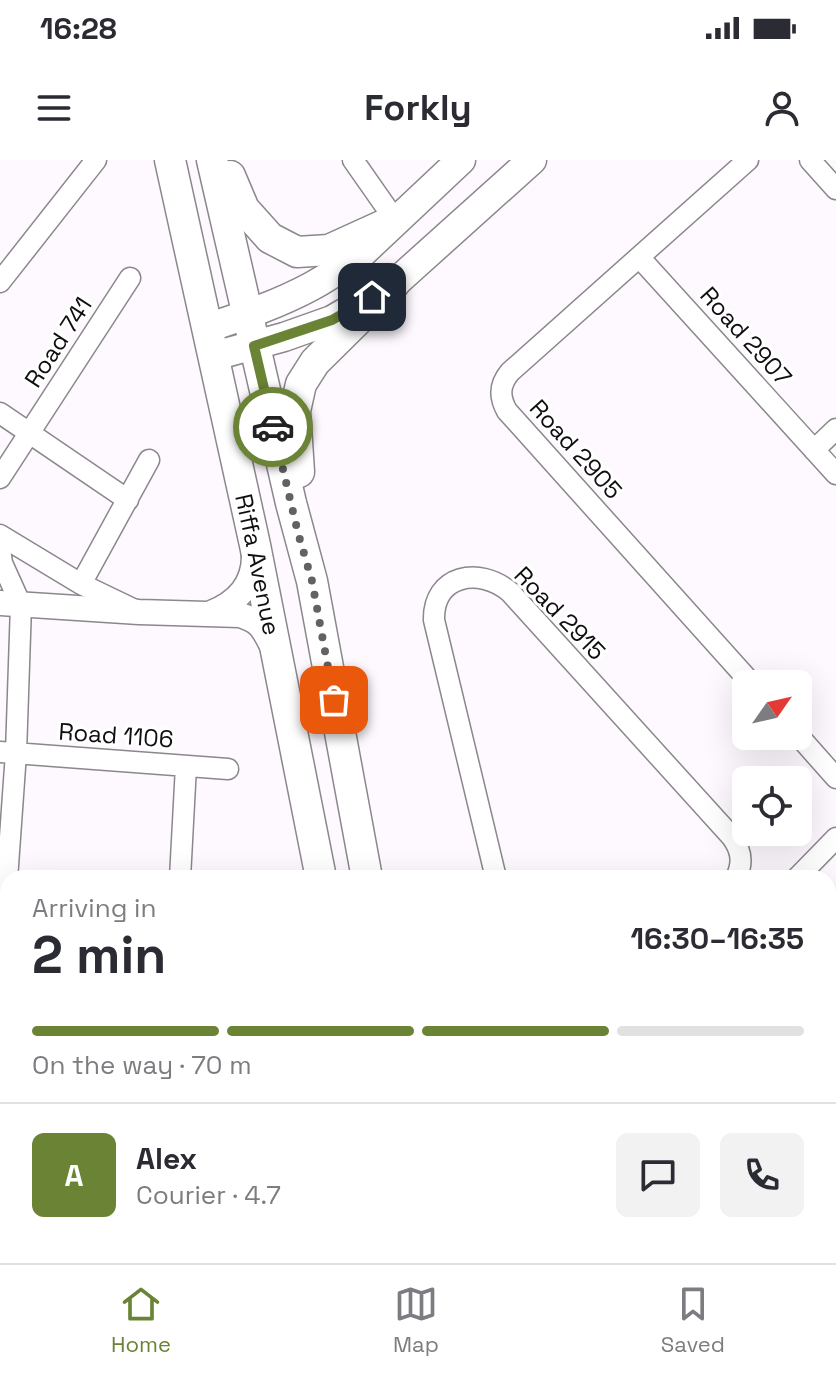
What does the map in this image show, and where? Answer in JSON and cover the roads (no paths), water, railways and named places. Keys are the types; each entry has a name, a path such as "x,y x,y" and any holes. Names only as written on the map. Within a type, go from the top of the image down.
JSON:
{"main road":[{"name":"Riffa Avenue","path":"170,160 255,545 319,870"},
{"name":"Riffa Avenue","path":"212,160 294,518 312,581 366,870"},
{"path":"223,160 244,209 270,238 297,252 329,250 395,220"},
{"path":"210,342 248,314 302,291 360,255 461,160"},
{"path":"312,581 297,453 295,411 301,384 315,362 394,284 532,160"},
{"path":"210,342 254,346 332,320 394,284"}],"street":[{"path":"0,282 96,160"},
{"path":"353,160 395,220"},
{"name":"Road 2905","path":"739,670 507,411 502,403 502,385 510,372 748,160"},
{"path":"810,160 836,189"},
{"name":"Road 2907","path":"639,257 836,474"},
{"name":"Road 741","path":"0,478 130,278"},
{"path":"0,413 128,500"},
{"path":"814,450 836,429"},
{"path":"81,584 149,460"},
{"path":"0,535 81,584 139,612"},
{"path":"211,613 228,606 248,585 254,566 255,545"},
{"path":"0,549 10,604 4,870"},
{"name":"Road 2915","path":"494,870 434,620 436,604 444,589 461,579 473,577 494,581 510,592 731,836 740,853 739,870"},
{"path":"10,604 240,615 255,619 263,628 278,658"},
{"path":"811,750 836,778"},
{"name":"Road 1106","path":"8,752 228,769"},
{"path":"180,870 186,766"},
{"path":"805,870 836,838"}]}
